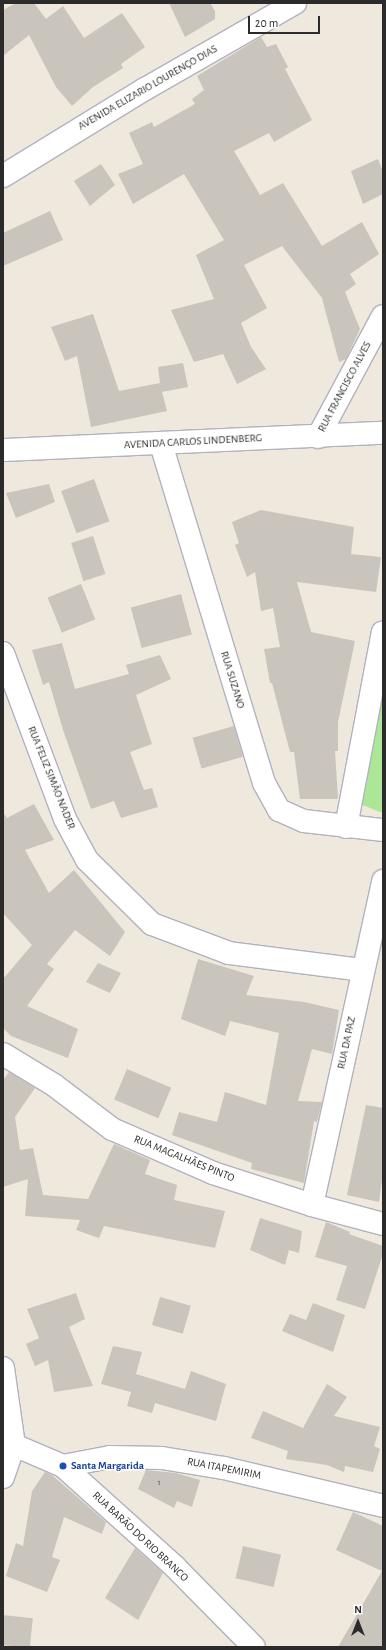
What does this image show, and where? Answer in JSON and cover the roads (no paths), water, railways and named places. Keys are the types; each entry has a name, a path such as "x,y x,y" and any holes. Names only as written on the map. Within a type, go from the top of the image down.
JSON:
{"street":[{"name":"AVENIDA ELIZARIO LOURENÇO DIAS","path":"3,176 145,88 296,3"},
{"name":"RUA FRANCISCO ALVES","path":"318,437 383,316"},
{"name":"AVENIDA CARLOS LINDENBERG","path":"3,450 383,433"},
{"name":"RUA SUZANO","path":"161,444 264,783 279,810 304,821 346,827 383,830"},
{"path":"346,827 383,632"},
{"name":"RUA FELIZ SIMÃO NADER","path":"3,653 65,819 87,860 152,924 229,953 362,970"},
{"name":"RUA DA PAZ","path":"312,1205 362,970 383,881"},
{"name":"RUA MAGALHÃES PINTO","path":"3,1054 54,1085 112,1129 213,1173 312,1205 383,1224"},
{"path":"3,1368 9,1440 3,1477"},
{"name":"RUA BARÃO DO RIO BRANCO","path":"9,1440 63,1466 175,1567 254,1647"},
{"name":"RUA ITAPEMIRIM","path":"63,1466 110,1457 162,1458 224,1468 383,1506"}],"place":[{"name":"Santa Margarida","path":"63,1466"}]}
